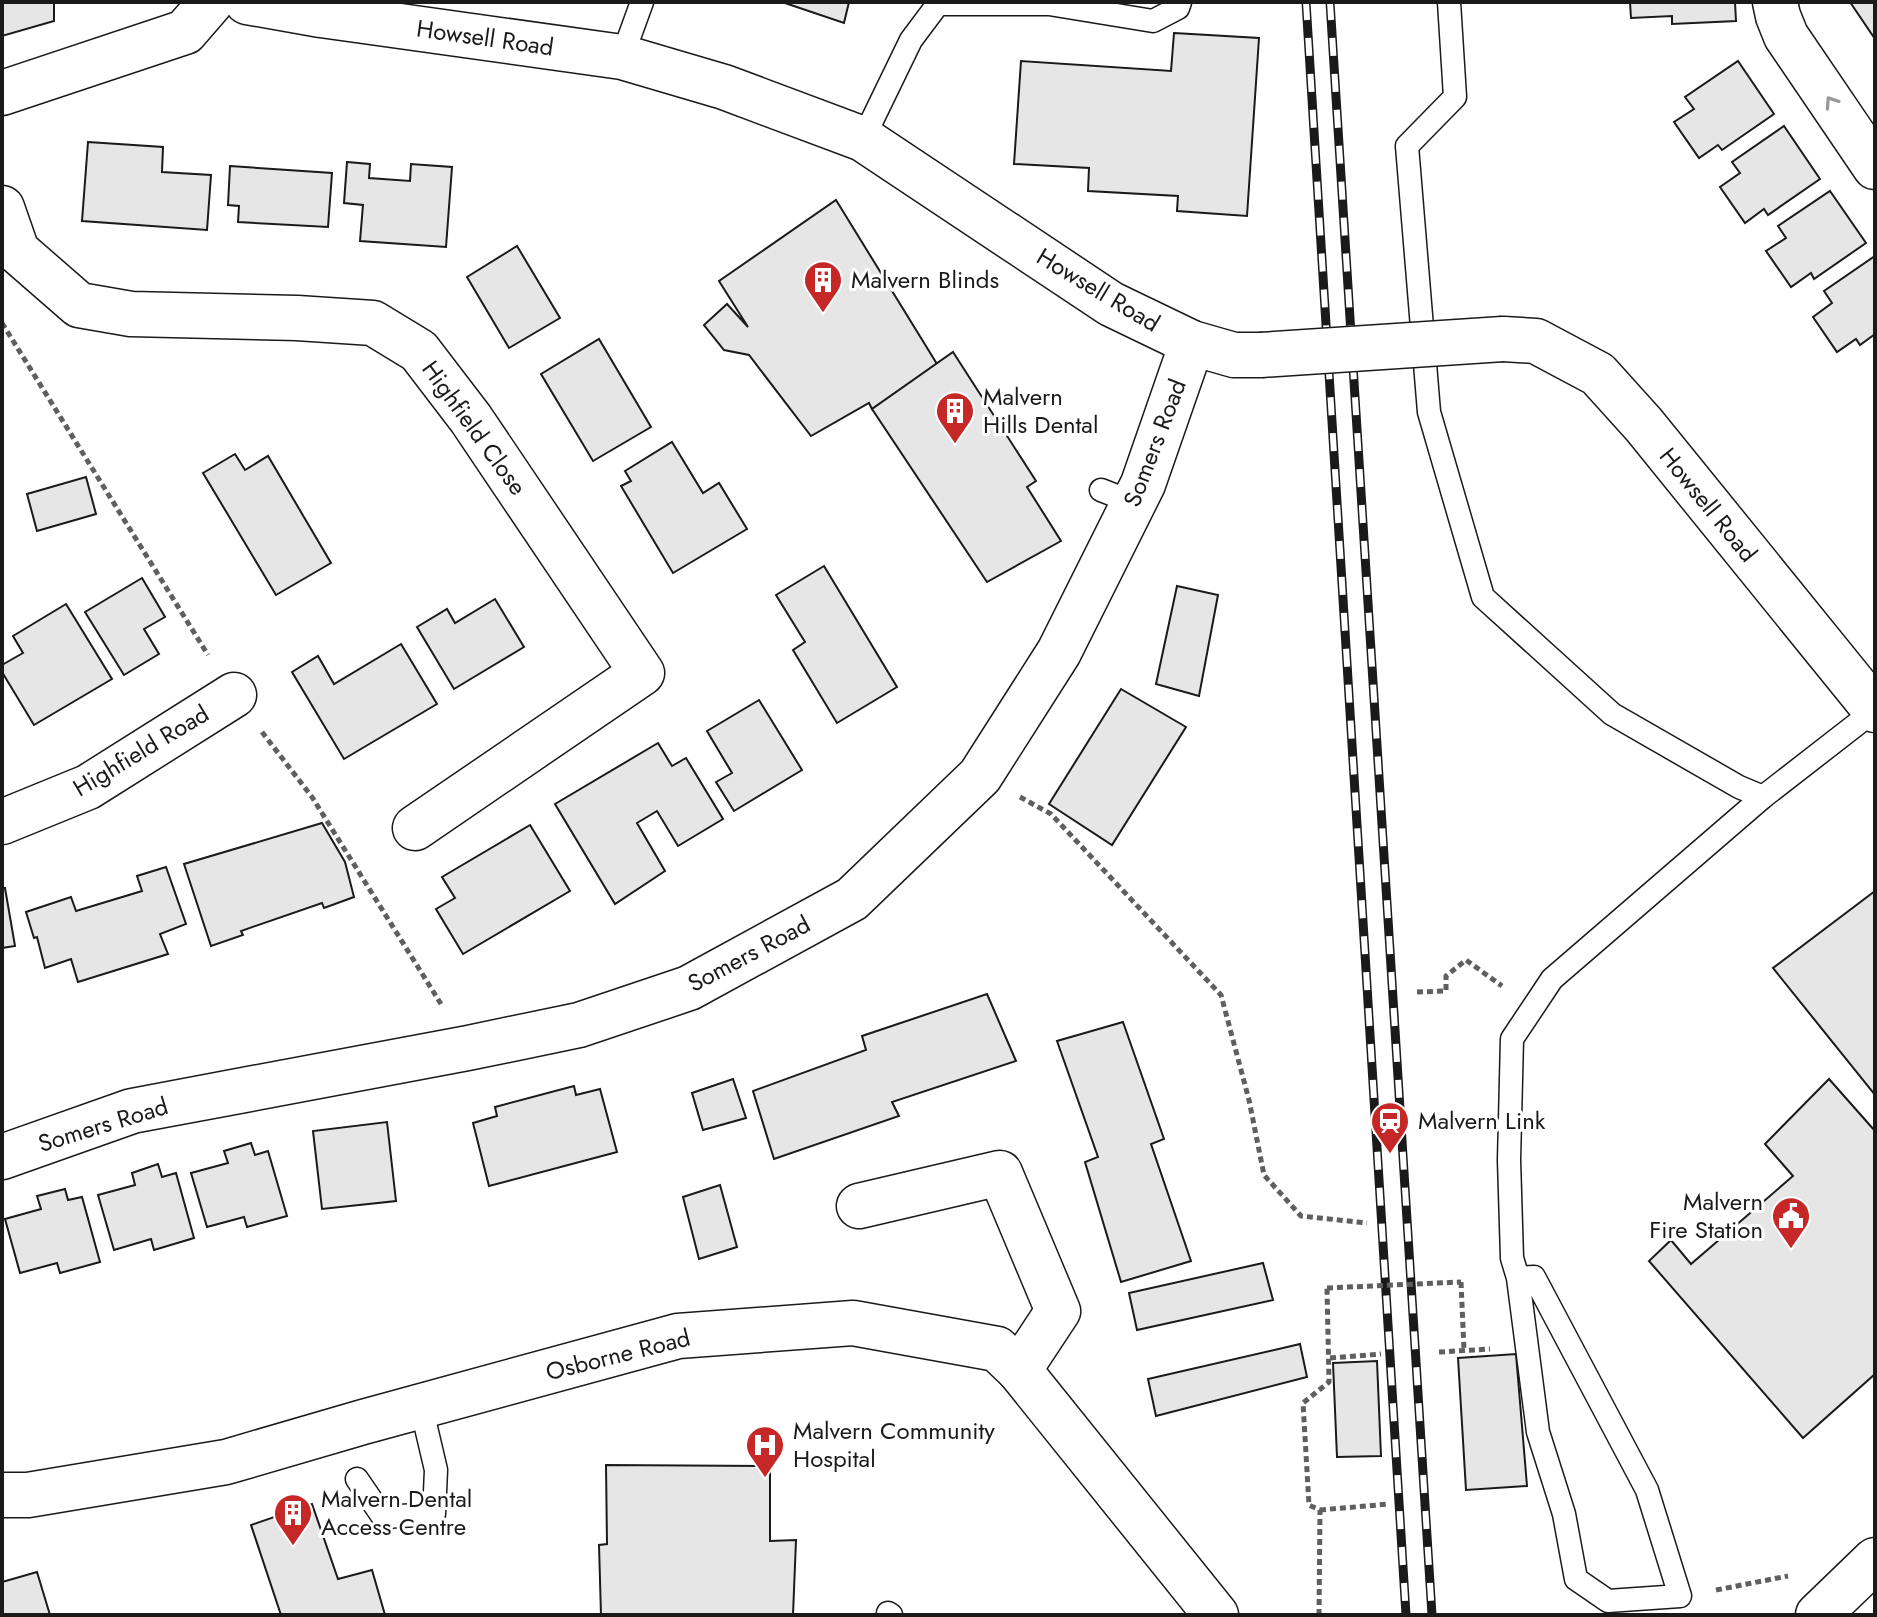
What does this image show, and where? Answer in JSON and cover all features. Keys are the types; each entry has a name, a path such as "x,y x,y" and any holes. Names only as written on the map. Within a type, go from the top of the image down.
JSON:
{"main road":[{"path":"2,93 185,32 211,2"},
{"name":"Howsell Road","path":"247,2 323,9 622,57 724,87 863,139 1111,304 1192,343 1234,355 1503,339 1536,341 1598,374 1644,425 1875,710"},
{"path":"1775,2 1786,36 1875,167"},
{"name":"Highfield Close","path":"2,208 17,251 79,305 131,314 373,323 419,351 471,419 642,673 415,828"},
{"name":"Somers Road","path":"2,1157 132,1111 579,1025 689,988 852,899 980,776 1059,652 1117,496 1143,484 1192,343"},
{"name":"Highfield Road","path":"2,822 88,787 230,697"},
{"path":"859,1206 1000,1173 1058,1311 1019,1370"},
{"name":"Osborne Road","path":"2,1495 28,1495 226,1462 678,1336 853,1323 997,1349 1019,1370 1216,1615"},
{"path":"1818,1615 1875,1560"}],"lane":[{"path":"622,57 642,2"},
{"path":"863,139 911,40 938,4 1049,4 1153,21 1178,8 1180,2"},
{"path":"1449,2 1455,97 1407,146 1429,412 1483,597 1612,714 1739,787 1763,797"},
{"path":"1518,1278 1534,1277 1647,1490 1680,1596 1608,1601 1576,1579 1564,1514 1538,1432 1518,1278 1512,1258 1509,1160 1512,1039 1552,979 1763,797 1875,710"},
{"path":"357,1479 383,1517 434,1514 436,1470 421,1406"}],"path":[{"path":"2,323 225,682 230,697 247,712 312,797 468,1048"},
{"path":"980,776 1051,814 1221,995 1249,1100 1264,1175 1301,1216 1367,1223"},
{"path":"1417,992 1446,991 1446,976 1466,960 1532,1009"},
{"path":"1389,1504 1320,1510 1309,1505 1303,1403 1329,1382 1327,1288 1461,1282 1464,1350"},
{"path":"1439,1352 1527,1348"},
{"path":"1330,1358 1381,1354"},
{"path":"1319,1615 1320,1510"},
{"path":"1680,1596 1791,1576"}],"building":[{"path":"2,2 54,2 54,21 2,36"},
{"path":"782,2 849,2 844,23"},
{"path":"1630,2 1735,2 1736,21 1672,24 1672,16 1631,18"},
{"path":"1850,2 1875,2 1875,39"},
{"path":"1174,33 1259,38 1247,216 1177,211 1178,196 1088,191 1089,168 1014,164 1021,61 1171,71"},
{"path":"1738,61 1774,114 1722,150 1718,145 1699,158 1674,122 1694,109 1685,97"},
{"path":"1784,126 1820,179 1768,215 1764,209 1745,223 1720,187 1740,173 1732,162"},
{"path":"88,142 163,147 162,172 211,175 207,230 82,221"},
{"path":"347,162 370,164 369,178 410,181 411,164 452,167 446,247 360,241 363,205 344,203"},
{"path":"230,166 332,173 328,227 238,222 239,206 228,205"},
{"path":"1830,191 1866,243 1814,279 1811,273 1791,287 1766,251 1786,238 1778,226"},
{"name":"Malvern Blinds","path":"836,200 937,364 872,409 869,403 811,436 749,355 724,350 704,325 727,304 748,327 719,281"},
{"path":"517,246 560,318 509,348 467,277"},
{"path":"1875,256 1875,334 1860,345 1856,339 1837,352 1813,317 1832,303 1824,291"},
{"path":"599,339 651,427 593,461 541,374"},
{"name":"Malvern Hills Dental","path":"953,352 1036,481 1027,487 1061,541 987,582 872,409"},
{"path":"672,442 703,493 719,483 747,529 673,573 621,486 631,481 625,471"},
{"path":"235,454 245,470 268,456 331,563 276,595 203,473"},
{"path":"86,477 96,514 37,531 27,494"},
{"path":"824,566 897,687 837,723 793,650 805,642 776,595"},
{"path":"142,578 165,617 144,629 159,654 124,675 85,612"},
{"path":"1177,586 1218,595 1199,696 1156,684"},
{"path":"495,599 524,647 454,689 417,627 447,609 455,623"},
{"path":"66,604 112,679 34,725 2,672 2,665 23,653 13,636"},
{"path":"401,644 437,704 344,759 292,672 318,656 334,684"},
{"path":"1121,689 1186,727 1112,845 1049,804"},
{"path":"759,700 802,770 734,811 716,782 732,773 707,731"},
{"path":"658,743 672,766 686,758 723,819 678,846 657,811 637,823 665,871 615,904 555,804"},
{"path":"322,823 345,862 354,897 324,908 322,903 241,931 243,935 211,946 184,864"},
{"path":"530,825 570,891 463,954 436,909 455,898 442,877"},
{"path":"166,867 186,924 160,934 168,954 78,982 71,959 45,968 26,912 71,897 76,911 142,891 137,876"},
{"path":"2,888 5,888 15,946 2,948"},
{"path":"1875,891 1875,1095 1773,968"},
{"path":"987,994 1016,1061 892,1102 899,1116 774,1159 753,1091 866,1050 862,1036"},
{"path":"1123,1022 1164,1139 1151,1144 1191,1261 1121,1282 1085,1162 1098,1157 1057,1041"},
{"path":"733,1079 746,1118 703,1130 692,1093"},
{"name":"Malvern Fire Station","path":"1829,1079 1875,1131 1875,1374 1803,1438 1649,1261 1671,1240 1691,1264 1793,1176 1765,1144"},
{"path":"574,1086 576,1095 600,1089 617,1152 489,1186 473,1123 497,1116 495,1107"},
{"path":"387,1122 396,1201 322,1209 313,1131"},
{"path":"251,1143 255,1155 268,1151 287,1216 247,1227 244,1217 207,1227 191,1173 228,1163 224,1151"},
{"path":"158,1164 162,1177 176,1173 194,1238 154,1250 151,1239 114,1250 98,1195 135,1185 132,1173"},
{"path":"720,1185 737,1247 699,1259 683,1197"},
{"path":"65,1189 68,1200 82,1197 100,1262 60,1273 57,1263 20,1273 5,1219 41,1209 37,1196"},
{"path":"1263,1263 1273,1300 1137,1330 1129,1293"},
{"path":"1300,1344 1307,1377 1156,1416 1148,1379"},
{"path":"1516,1354 1527,1486 1466,1490 1458,1358"},
{"path":"1377,1361 1381,1456 1337,1457 1333,1363"},
{"name":"Malvern Community Hospital","path":"606,1465 770,1466 770,1541 796,1540 793,1615 601,1615 599,1545 607,1544"},
{"name":"Malvern Dental Access Centre","path":"312,1504 338,1579 372,1570 385,1615 281,1615 251,1525"},
{"path":"37,1572 50,1615 2,1615 2,1582"}],"railway":[{"path":"1306,2 1406,1615"},
{"path":"1330,2 1432,1615"}],"place":[{"name":"Malvern Blinds","path":"823,314"},
{"name":"Malvern Hills Dental","path":"955,445"},
{"name":"Malvern Link","path":"1390,1155"},
{"name":"Malvern Fire Station","path":"1791,1250"},
{"name":"Malvern Community Hospital","path":"765,1479"},
{"name":"Malvern Dental Access Centre","path":"293,1547"}]}
